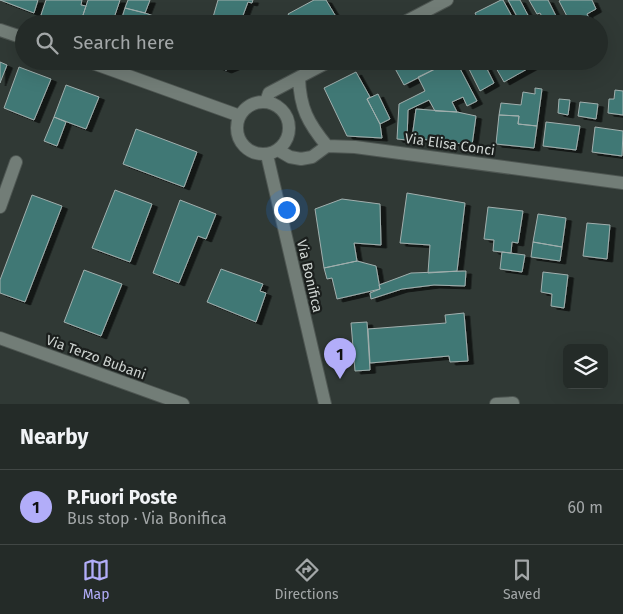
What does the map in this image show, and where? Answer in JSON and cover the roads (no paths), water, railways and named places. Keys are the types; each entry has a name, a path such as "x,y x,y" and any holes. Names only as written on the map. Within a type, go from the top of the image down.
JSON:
{"street":[{"path":"418,15 446,0"},
{"path":"0,30 15,35"},
{"path":"113,70 240,116"},
{"path":"266,102 269,93 314,70"},
{"path":"273,152 285,143 289,126 287,117 274,104 266,102 250,105 240,116 237,124 239,140 251,152 273,152 301,159 312,157 327,146 307,117 300,97 299,78"},
{"name":"Via Elisa Conci","path":"327,146 354,147 623,183"},
{"name":"Via Bonifica","path":"273,152 325,404"},
{"path":"0,207 16,162"},
{"name":"Via Terzo Bubani","path":"0,338 183,404"},
{"path":"496,404 514,403"}],"place":[{"name":"P.Fuori Poste","path":"340,379"}]}
